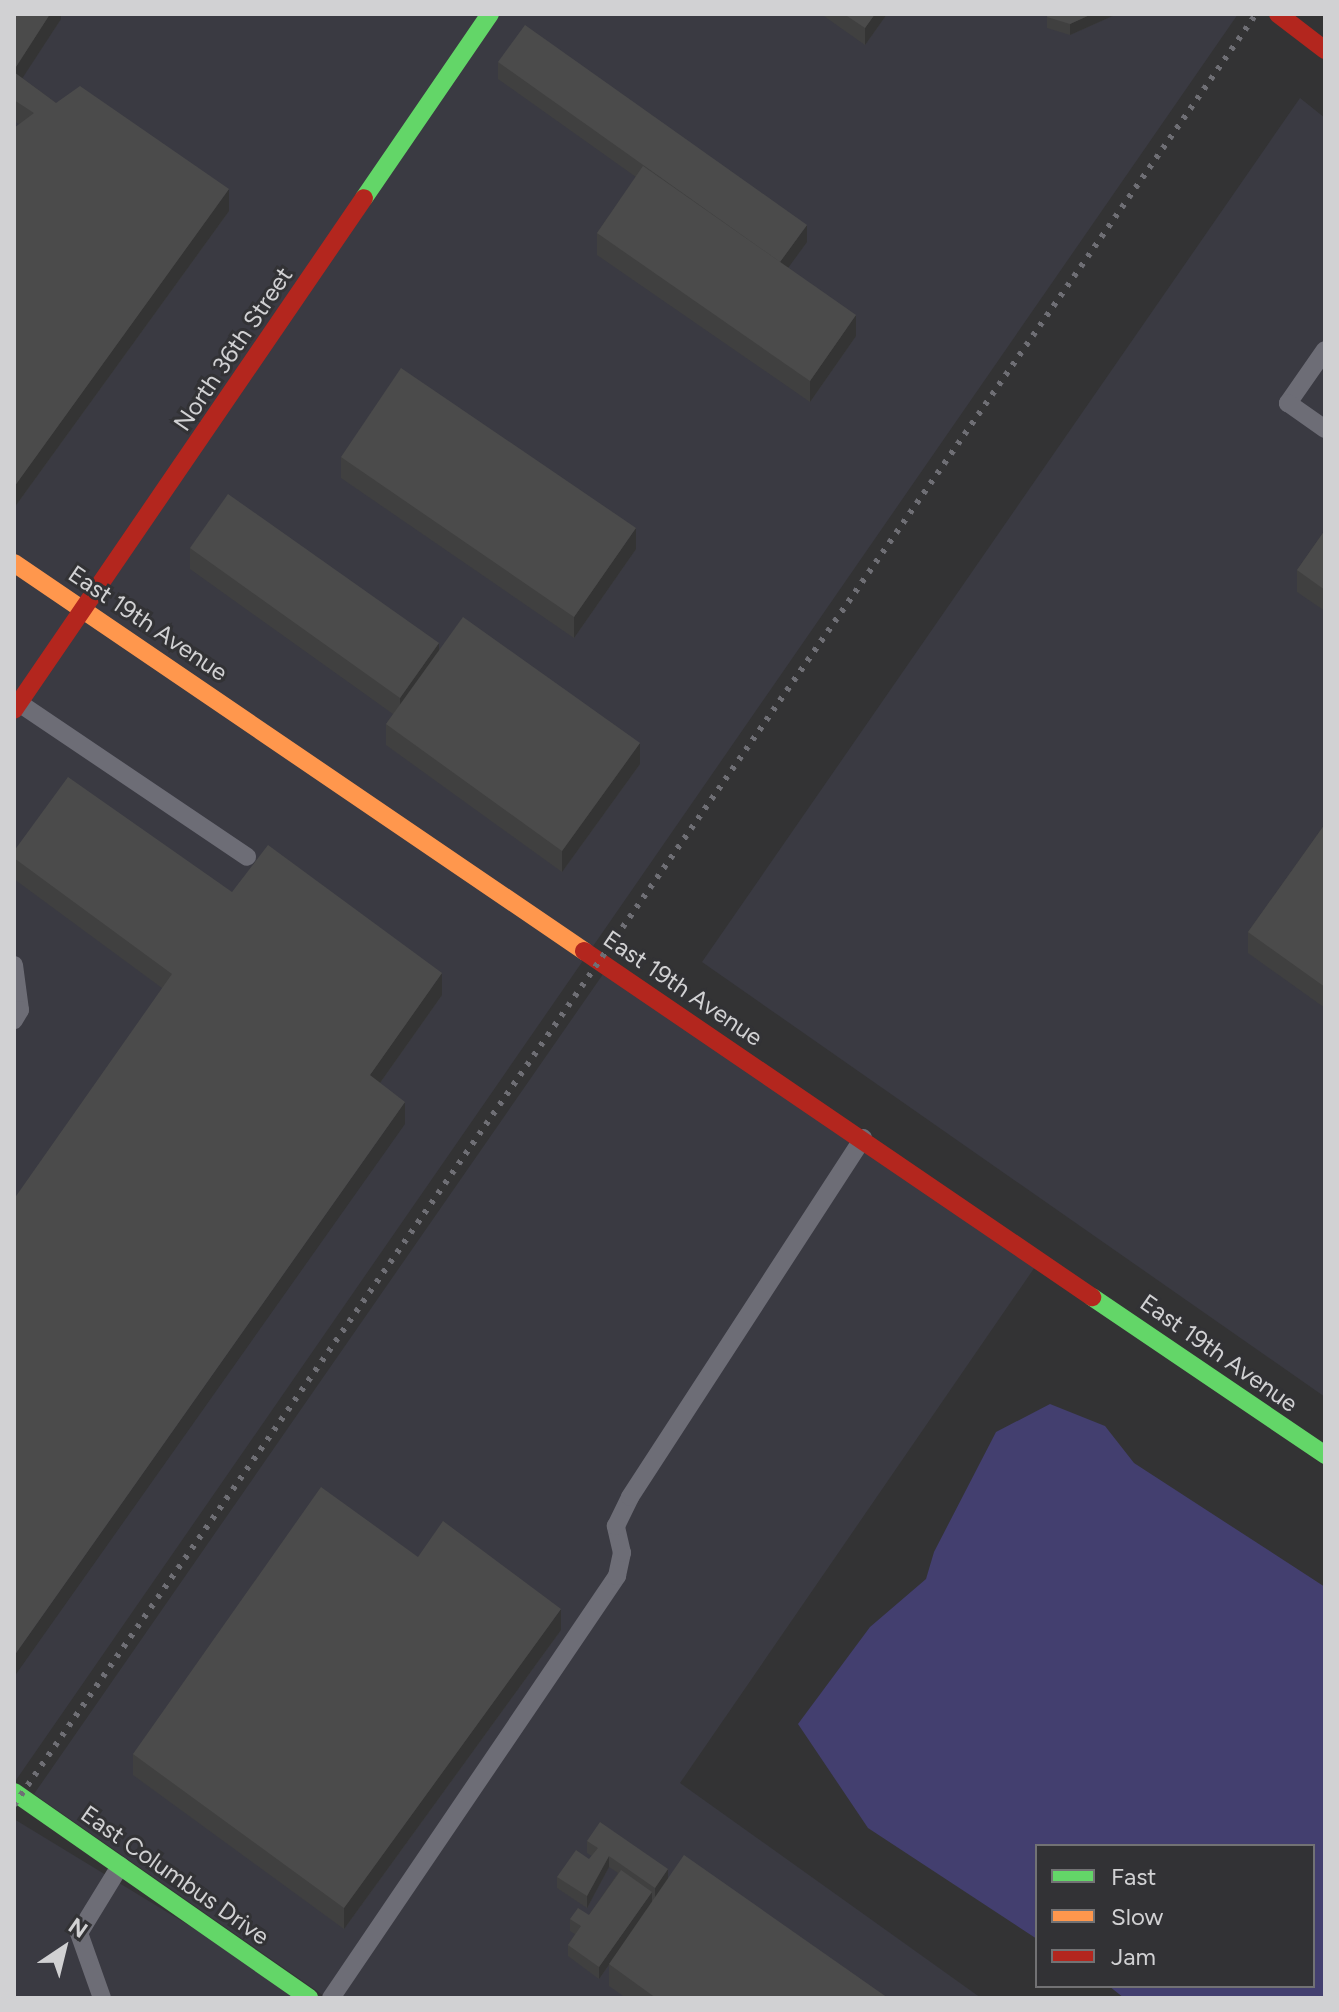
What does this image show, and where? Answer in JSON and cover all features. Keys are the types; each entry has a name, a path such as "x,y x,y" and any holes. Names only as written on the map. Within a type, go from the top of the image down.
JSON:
{"main road":[{"name":"North 36th Street","path":"16,706 490,14"},
{"path":"1278,14 1325,50"},
{"name":"East 19th Avenue","path":"14,563 86,607 1325,1455"},
{"name":"East Columbus Drive","path":"14,1792 300,1995"}],"lane":[{"path":"1325,350 1288,403 1325,429"},
{"path":"16,706 247,857"},
{"path":"14,965 20,1010 14,1020"},
{"path":"331,1998 617,1576 622,1553 616,1526 630,1497 864,1137"},
{"path":"102,1998 79,1933 120,1866"}],"shaded area":[{"path":"14,14 1238,14 14,1783"},
{"path":"1300,98 1325,118 1325,1397 702,962"},
{"path":"608,967 1037,1264 680,1783 981,1998 327,1998 34,1794"},
{"path":"1050,1404 1105,1426 1134,1463 1325,1587 1325,1998 1124,1998 1112,1988 1315,1988 1315,1844 1035,1844 1035,1938 868,1828 798,1724 870,1627 926,1579 934,1552 996,1432"},
{"path":"14,1819 308,1998 14,1998"}],"building":[{"path":"14,14 50,14 14,70"},
{"path":"844,14 875,14 865,28"},
{"path":"1048,14 1092,14 1070,24 1047,17"},
{"path":"525,25 807,225 780,262 498,62"},
{"path":"14,72 56,103 80,86 229,189 14,487 14,128 34,113 14,100"},
{"path":"643,166 856,315 810,381 597,233"},
{"path":"401,368 636,528 574,617 341,457"},
{"path":"228,494 439,643 400,698 190,548"},
{"path":"1325,530 1325,590 1297,570"},
{"path":"463,617 640,743 562,851 386,724"},
{"path":"68,777 232,892 268,845 442,973 370,1075 405,1102 14,1656 14,1199 172,974 14,858 14,851"},
{"path":"1325,824 1325,987 1248,932"},
{"path":"321,1487 418,1557 443,1521 561,1609 344,1908 133,1754"},
{"path":"600,1822 668,1869 655,1888 609,1856 587,1896 557,1877 576,1850 589,1859 598,1848 587,1841"},
{"path":"684,1855 888,1998 656,1998 609,1964"},
{"path":"621,1870 652,1892 599,1967 568,1945 581,1926 570,1919 578,1908 589,1915"}],"railway":[{"path":"14,1805 1256,14"}],"traffic: fast":[{"path":"364,198 490,14"},
{"path":"1092,1297 1325,1455"},
{"path":"14,1792 309,1998"}],"traffic: slow":[{"path":"14,563 584,951"}],"traffic: jam":[{"path":"1278,14 1325,50"},
{"path":"14,710 364,198"},
{"path":"584,951 1092,1297"}]}
